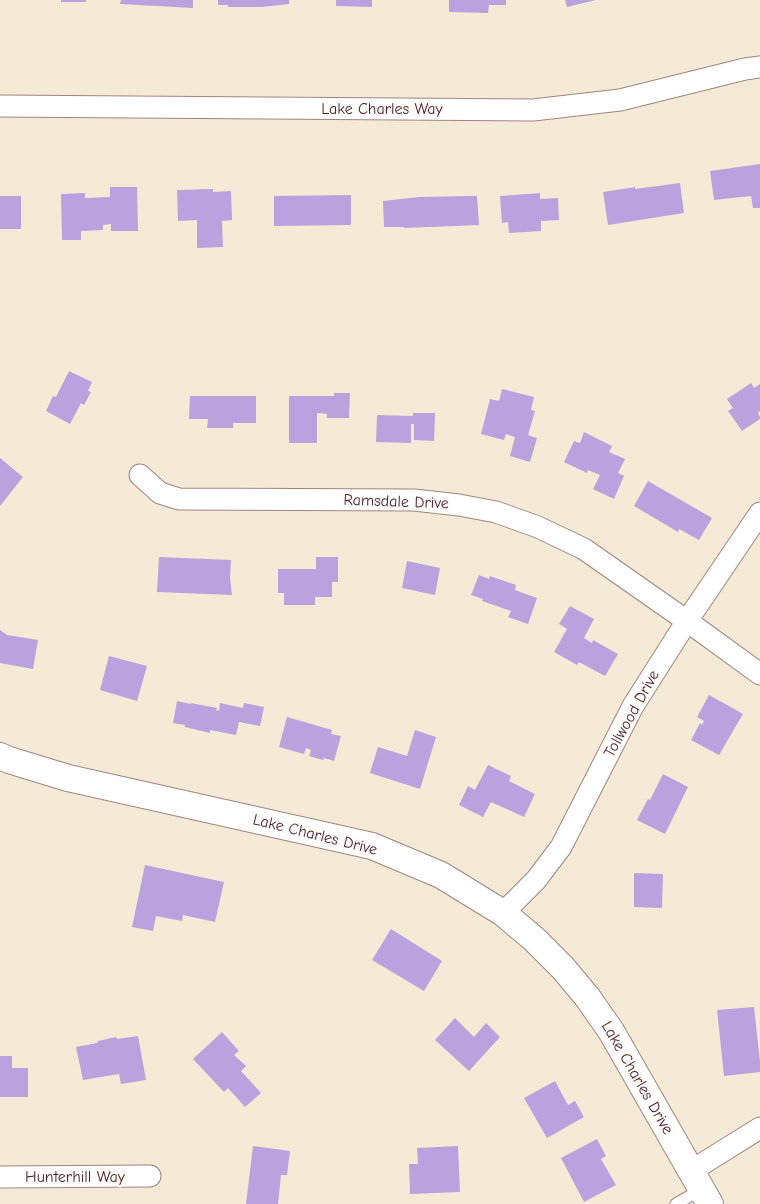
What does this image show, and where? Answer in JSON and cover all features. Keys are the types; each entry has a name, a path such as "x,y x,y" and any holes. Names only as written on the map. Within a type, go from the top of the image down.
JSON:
{"street":[{"name":"Lake Charles Way","path":"0,106 533,110 620,100 744,69 760,67"},
{"name":"Ramsdale Drive","path":"140,475 160,493 179,499 414,500 459,505 496,512 538,527 584,549 760,674"},
{"name":"Tollwood Drive","path":"503,913 536,880 561,847 633,706 687,621 760,513"},
{"name":"Lake Charles Drive","path":"0,756 68,778 372,846 441,875 503,913 563,968 588,998 611,1031 701,1188"},
{"path":"701,1188 760,1128"},
{"name":"Hunterhill Way","path":"0,1177 150,1176"}],"lane":[{"path":"676,1204 701,1188"}],"building":[{"path":"61,0 86,0 86,2 61,2"},
{"path":"121,0 193,0 193,8 120,4"},
{"path":"218,0 289,0 289,4 262,7 228,7 228,5 218,5"},
{"path":"336,0 372,0 372,7 336,6"},
{"path":"449,0 506,0 506,5 489,5 488,13 449,12"},
{"path":"565,0 596,0 567,7"},
{"path":"760,164 760,208 753,208 751,196 714,200 710,171"},
{"path":"680,183 684,213 608,225 603,192"},
{"path":"110,187 137,187 138,231 111,231 111,224 103,225 103,230 81,231 81,240 62,240 61,194 85,193 85,198 110,197"},
{"path":"213,189 213,192 231,191 232,220 222,221 223,247 197,248 197,220 178,221 177,190"},
{"path":"540,193 540,199 558,198 559,220 541,221 541,231 509,233 508,222 502,223 500,196"},
{"path":"351,195 351,225 274,226 274,196"},
{"path":"0,196 21,196 21,229 0,229"},
{"path":"477,196 479,225 384,227 383,201 419,197"},
{"path":"69,371 92,382 88,391 91,392 84,405 81,403 70,424 46,411 53,396 56,397"},
{"path":"751,383 754,388 760,384 760,411 758,413 760,419 742,431 728,411 733,408 727,399"},
{"path":"502,389 534,397 531,410 535,411 528,435 537,438 530,462 510,456 515,437 506,434 504,440 481,434 490,399 499,401"},
{"path":"334,393 350,393 349,418 327,418 327,414 317,413 317,443 289,443 289,396 334,396"},
{"path":"190,396 256,396 256,423 233,423 233,428 207,428 208,419 189,419"},
{"path":"413,413 435,413 434,441 414,440 414,424 411,424 411,443 376,442 377,415 413,416"},
{"path":"584,432 612,446 609,452 625,459 618,473 624,476 614,499 593,489 600,475 588,470 587,473 564,462 574,441 580,443"},
{"path":"0,458 23,477 0,506"},
{"path":"648,481 712,518 699,540 679,529 678,532 634,506"},
{"path":"159,557 231,560 230,578 232,595 157,592"},
{"path":"316,557 338,557 338,582 332,582 332,597 315,597 315,605 284,605 284,593 278,593 278,569 316,569"},
{"path":"407,561 440,568 435,595 402,588"},
{"path":"479,575 489,579 490,576 516,585 515,590 537,598 528,624 508,617 511,611 471,595"},
{"path":"570,606 594,619 584,638 592,643 593,640 618,654 605,676 579,662 577,665 554,652 567,629 559,624"},
{"path":"0,630 7,635 38,640 33,669 0,663"},
{"path":"109,656 147,666 137,701 100,690"},
{"path":"709,695 743,714 719,755 691,740 700,723 702,725 704,721 697,717"},
{"path":"177,701 217,708 216,710 219,711 220,703 243,708 244,703 264,707 260,726 239,722 236,735 210,730 210,733 173,723"},
{"path":"287,717 332,730 331,734 341,736 334,761 309,756 311,750 306,748 304,754 279,747"},
{"path":"415,730 436,737 420,789 370,773 378,747 407,756"},
{"path":"488,765 511,776 509,781 535,794 524,817 491,802 483,817 459,805 468,786 475,790"},
{"path":"663,774 688,787 665,834 637,820"},
{"path":"145,865 224,882 215,922 183,915 182,921 156,916 153,931 132,927"},
{"path":"634,873 663,874 662,908 634,907"},
{"path":"391,929 442,961 424,991 372,960"},
{"path":"754,1007 760,1072 724,1076 717,1010"},
{"path":"455,1018 474,1037 486,1023 500,1037 469,1071 435,1040"},
{"path":"222,1032 239,1051 234,1055 246,1066 241,1071 261,1093 245,1107 228,1088 224,1092 193,1059"},
{"path":"138,1036 146,1080 121,1084 119,1074 83,1080 76,1047 116,1037 117,1039"},
{"path":"0,1056 12,1056 12,1068 28,1068 28,1097 0,1097"},
{"path":"555,1081 568,1105 575,1101 584,1117 547,1138 524,1098"},
{"path":"597,1139 606,1156 601,1159 616,1185 584,1202 561,1158"},
{"path":"253,1146 290,1151 287,1175 281,1175 278,1204 246,1204"},
{"path":"458,1146 460,1192 410,1194 409,1164 418,1164 417,1148"}]}
